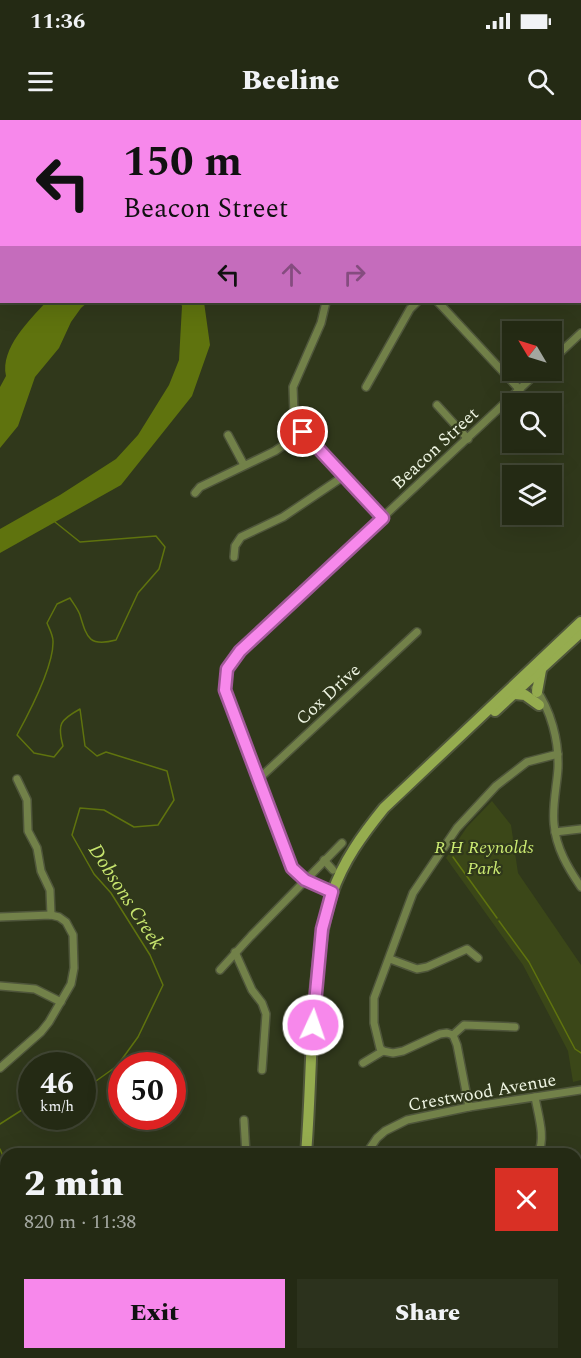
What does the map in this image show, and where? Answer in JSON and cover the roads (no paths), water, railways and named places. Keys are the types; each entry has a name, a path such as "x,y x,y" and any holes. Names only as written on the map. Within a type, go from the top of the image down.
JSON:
{"main road":[{"path":"306,1148 314,1004 322,929 332,892 356,844 384,808 525,679 581,622"},
{"path":"459,738 515,694 525,679 541,670 581,632"},
{"path":"537,692 541,670"},
{"path":"515,694 525,695 539,705"}],"street":[{"path":"326,303 321,323 293,387 294,414 303,432 383,518"},
{"path":"366,387 410,309 416,303"},
{"path":"439,303 520,390"},
{"path":"562,351 581,333"},
{"name":"Beacon Street","path":"332,892 305,880 292,868 225,690 225,679 231,661 529,381"},
{"path":"437,405 468,439"},
{"path":"195,493 200,486 275,451 303,432"},
{"path":"228,435 244,465"},
{"path":"234,557 235,546 240,537 283,517 344,476"},
{"name":"Cox Drive","path":"257,777 264,774 417,632"},
{"path":"525,679 544,702 554,731 558,754 554,806 555,832 564,859 581,887"},
{"path":"525,679 539,705 548,715"},
{"path":"383,1051 374,1023 374,998 413,893 468,814 519,766 536,758 558,754"},
{"path":"17,779 27,801 28,831 50,890 51,915"},
{"path":"555,832 581,829"},
{"path":"220,970 342,843"},
{"path":"324,861 333,870"},
{"path":"0,917 51,915 66,922 73,935 74,977 41,1032 0,1067"},
{"path":"390,959 417,969 427,968 467,949 478,958"},
{"path":"235,952 266,1014 262,1070"},
{"path":"0,986 35,989 61,1002"},
{"path":"453,1035 458,1028 469,1024 515,1027"},
{"path":"363,1063 383,1051 393,1053 440,1034 453,1035 458,1046 469,1107"},
{"name":"Crestwood Avenue","path":"370,1148 377,1138 407,1120 469,1107 581,1090"},
{"path":"535,1097 541,1136 540,1148"},
{"path":"244,1120 246,1148"}],"waterway":[{"name":"Dobsons Creek","path":"55,522 80,542 156,536 165,547 159,569 138,593 116,640 100,642 90,639 70,598 57,604 47,623 53,641 49,663 40,689 17,735 34,753 54,757 63,746 60,732 62,723 68,716 80,709 85,746 97,756 106,752 167,771 174,800 158,825 134,827 104,810 80,808 72,835 94,874 111,893 150,955 163,985 138,1037 117,1066 96,1081"},
{"path":"453,857 497,918"},
{"path":"499,921 529,962 575,1049 581,1053"},
{"name":"Dobsons Creek","path":"0,1124 18,1112"}],"park label":[{"name":"R H Reynolds Park","path":"484,857"}]}
